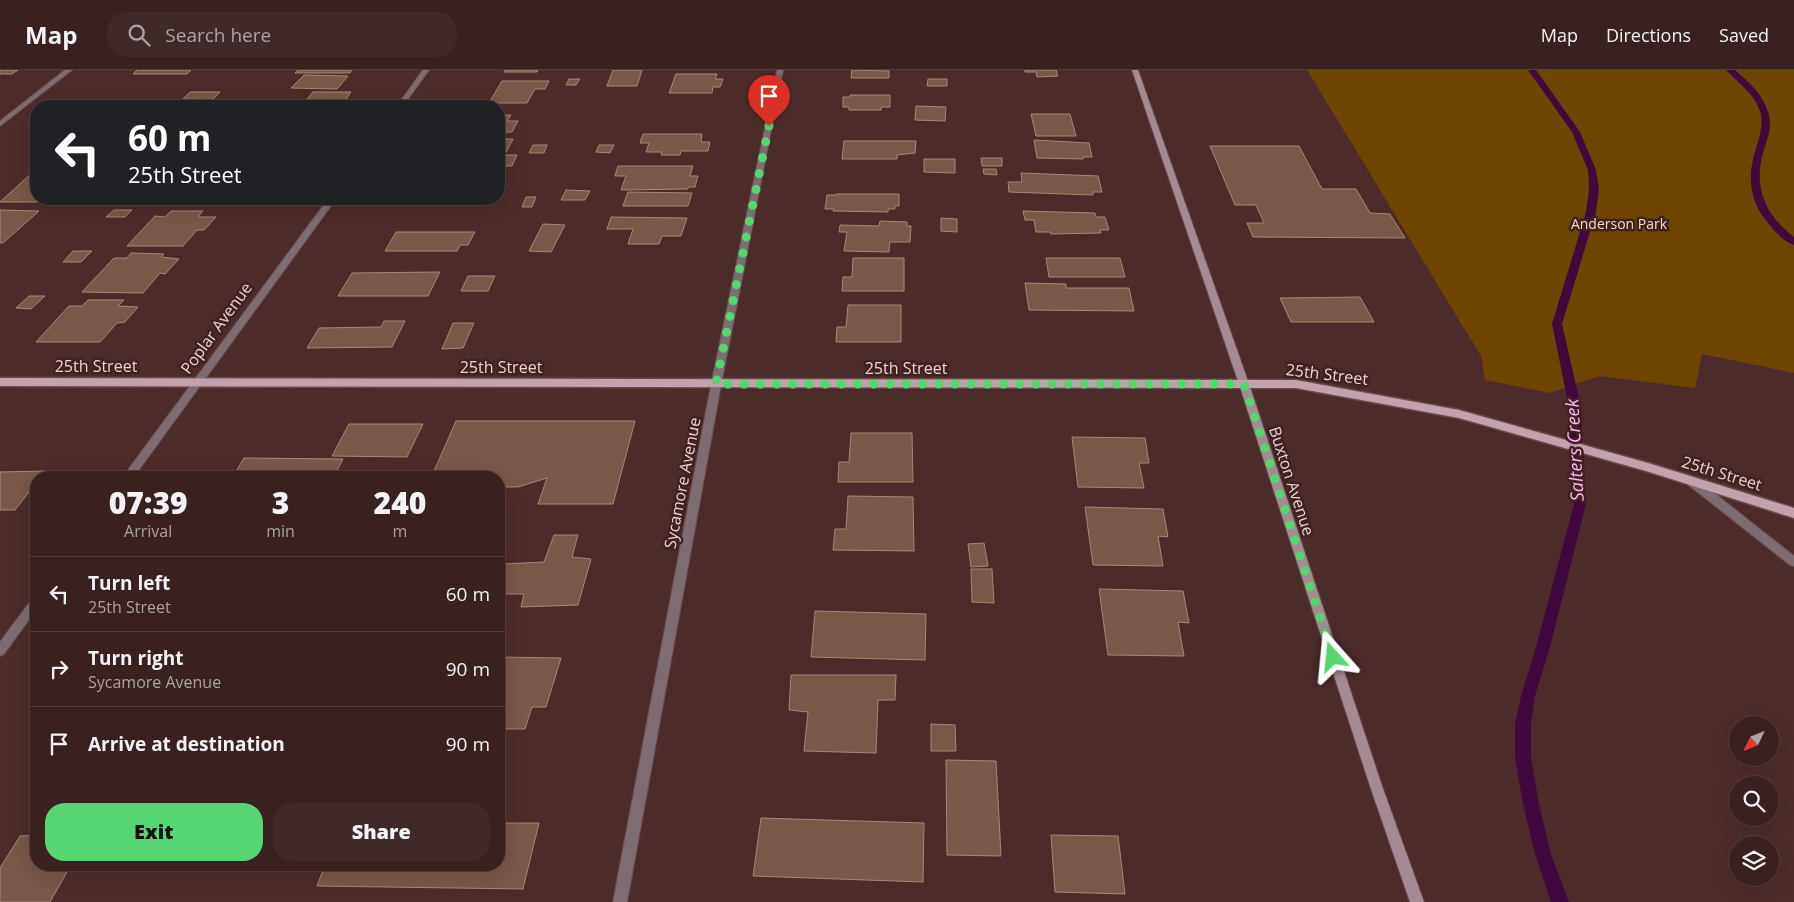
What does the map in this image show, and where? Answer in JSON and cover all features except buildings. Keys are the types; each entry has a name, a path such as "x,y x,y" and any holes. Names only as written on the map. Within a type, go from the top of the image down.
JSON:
{"main road":[{"name":"25th Street","path":"0,382 1296,384 1343,391 1459,414 1648,467 1794,513"}],"street":[{"path":"31,100 70,70"},
{"path":"404,100 426,70"},
{"name":"Sycamore Avenue","path":"620,902 716,384 780,70"},
{"name":"Buxton Avenue","path":"1135,70 1244,384 1376,786 1417,902"},
{"path":"0,124 30,101"},
{"name":"Poplar Avenue","path":"132,471 328,205"},
{"path":"1690,480 1794,562"},
{"path":"0,651 30,610"}],"green space":[{"name":"Anderson Park","path":"1307,70 1794,70 1794,373 1702,354 1695,388 1599,376 1550,393 1485,380 1481,356"}],"waterway":[{"name":"Salters Creek","path":"1532,70 1576,132 1592,170 1594,189 1591,212 1557,324 1575,407 1580,504 1543,647 1528,696 1523,724 1523,757 1531,804 1543,854 1560,902"},
{"name":"Salters Creek","path":"1730,70 1754,94 1762,105 1766,118 1763,142 1755,173 1755,185 1761,207 1775,226 1794,242"}],"route":[{"path":"769,126 716,384 1244,384 1333,657"}]}
